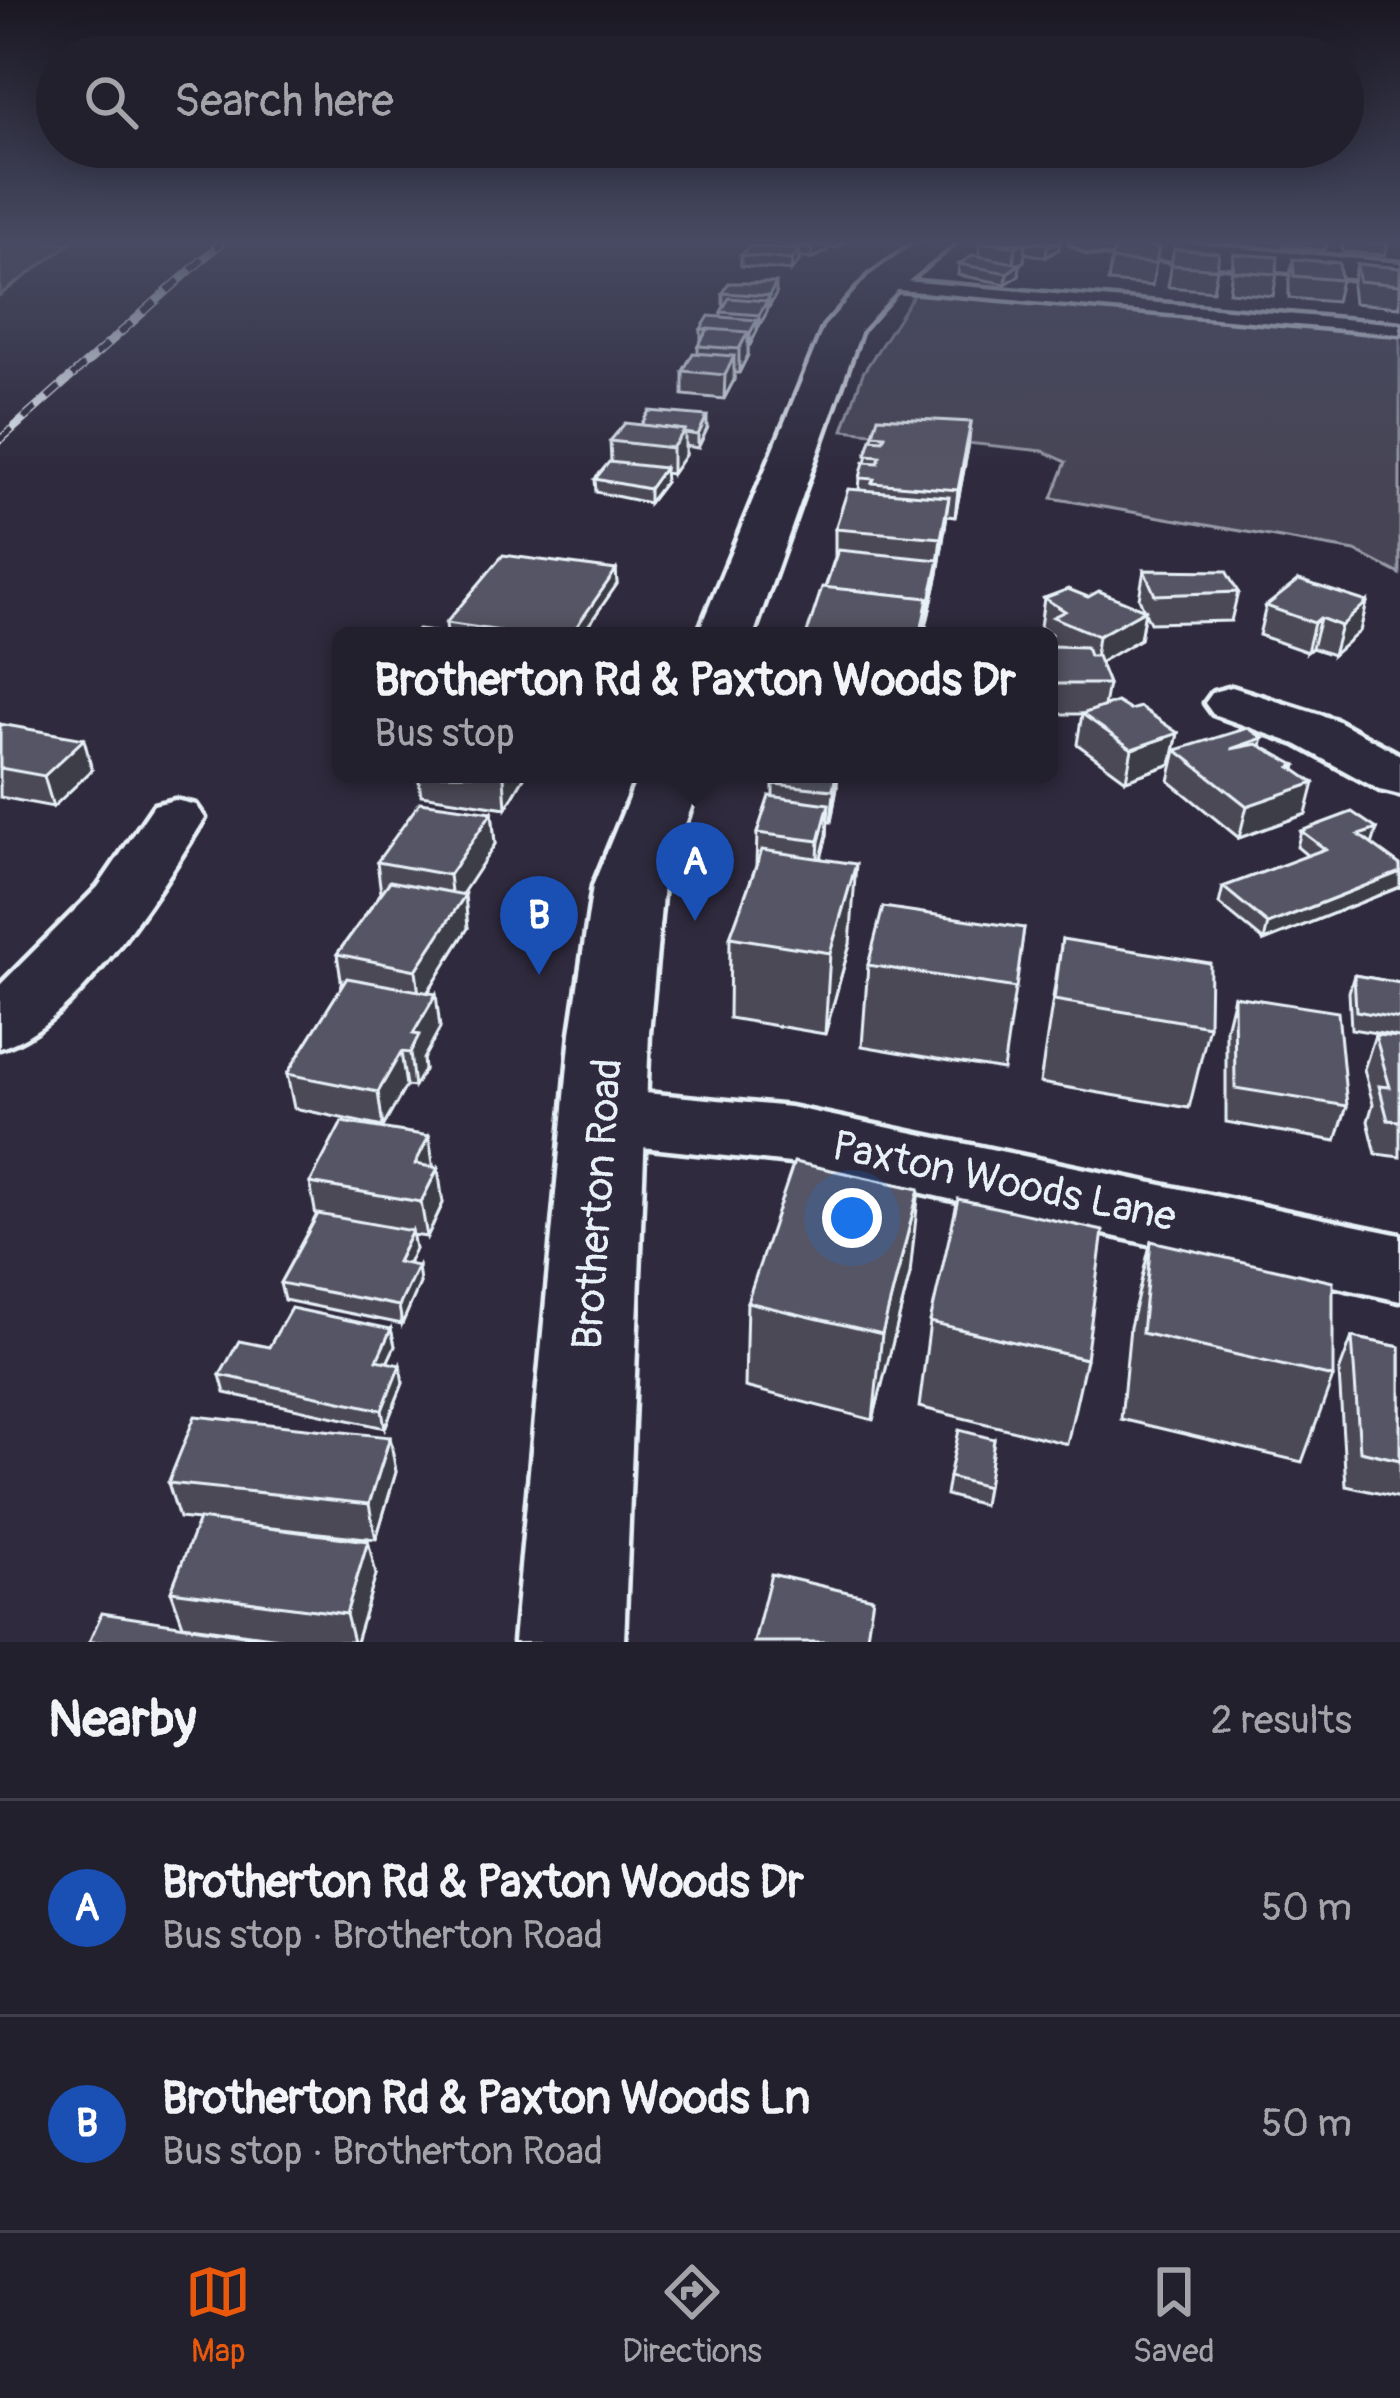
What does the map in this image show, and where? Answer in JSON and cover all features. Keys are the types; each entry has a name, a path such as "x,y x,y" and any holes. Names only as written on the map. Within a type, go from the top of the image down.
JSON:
{"street":[{"path":"727,627 851,320"},
{"path":"1232,703 1316,731 1400,778"},
{"name":"Brotherton Road","path":"569,1642 604,1116 628,886 668,783"},
{"path":"0,1024 68,961 121,901 175,818"},
{"name":"Paxton Woods Lane","path":"604,1116 790,1135 1400,1268"}],"lane":[{"path":"1292,320 1400,329"}],"shaded area":[{"path":"897,320 1231,320 1400,335 1400,574 1355,551 1052,498 1066,462 1043,451 843,430 863,373"}],"building":[{"path":"707,320 757,320 750,333 701,329"},
{"path":"708,329 748,332 739,349 698,346"},
{"path":"693,353 734,356 725,375 683,371"},
{"path":"649,411 707,416 698,435 641,425"},
{"path":"878,417 971,422 958,490 860,478 864,462 878,463 880,456 866,455 871,439 883,440 885,435 873,434"},
{"path":"625,423 685,430 672,448 610,441"},
{"path":"609,462 664,468 649,489 595,479"},
{"path":"848,489 949,497 941,538 835,529"},
{"path":"838,550 939,560 929,604 928,598 825,588"},
{"path":"503,555 616,570 576,627 446,623"},
{"path":"1144,570 1226,571 1238,592 1155,595"},
{"path":"1299,580 1367,602 1341,626 1320,618 1314,623 1266,606"},
{"path":"822,587 928,598 922,627 809,627"},
{"path":"1068,589 1088,597 1099,591 1145,610 1098,636 1053,617 1065,611 1044,598"},
{"path":"1058,646 1086,647 1089,656 1097,656 1108,684 1058,684"},
{"path":"1117,702 1130,710 1140,707 1178,733 1132,749 1082,714"},
{"path":"0,724 84,739 44,776 0,768"},
{"path":"1248,728 1263,738 1231,749 1257,744 1296,765 1291,767 1314,783 1247,806 1176,750"},
{"path":"773,783 834,783 833,790"},
{"path":"769,796 829,804 819,841 757,833"},
{"path":"420,802 492,812 449,875 377,862"},
{"path":"1352,812 1377,829 1359,835 1400,865 1400,872 1268,924 1223,887 1325,849 1301,831"},
{"path":"762,850 856,864 830,953 730,937"},
{"path":"390,881 465,895 416,970 337,954"},
{"path":"883,907 1024,928 1016,988 868,965"},
{"path":"1062,939 1210,963 1209,1026 1054,1000"},
{"path":"1354,975 1400,983 1400,1019 1356,1011"},
{"path":"347,978 436,994 413,1034 419,1035 410,1053 401,1052 378,1092 287,1074"},
{"path":"1234,996 1338,1012 1347,1106 1235,1088"},
{"path":"1375,1035 1400,1037 1400,1121 1388,1120 1379,1086 1390,1087"},
{"path":"342,1122 429,1136 415,1164 438,1168 421,1202 310,1183"},
{"path":"794,1162 919,1189 882,1334 747,1302"},
{"path":"958,1199 1103,1231 1086,1359 930,1322"},
{"path":"318,1214 412,1231 397,1262 418,1266 399,1306 280,1283"},
{"path":"1151,1241 1333,1282 1333,1377 1142,1333"},
{"path":"291,1308 391,1329 377,1360 400,1365 382,1410 220,1375 239,1341 269,1347"},
{"path":"1352,1337 1400,1347 1400,1460 1360,1451"},
{"path":"195,1416 390,1437 369,1504 168,1483"},
{"path":"959,1430 994,1439 987,1487 949,1477"},
{"path":"199,1519 368,1541 346,1614 171,1591"},
{"path":"771,1574 873,1598 866,1642 754,1642"},
{"path":"102,1613 288,1642 89,1642"}],"railway":[{"path":"0,440 135,320"}],"place":[{"name":"Brotherton Rd & Paxton Woods Dr","path":"695,921"},
{"name":"Brotherton Rd & Paxton Woods Ln","path":"539,975"}]}
